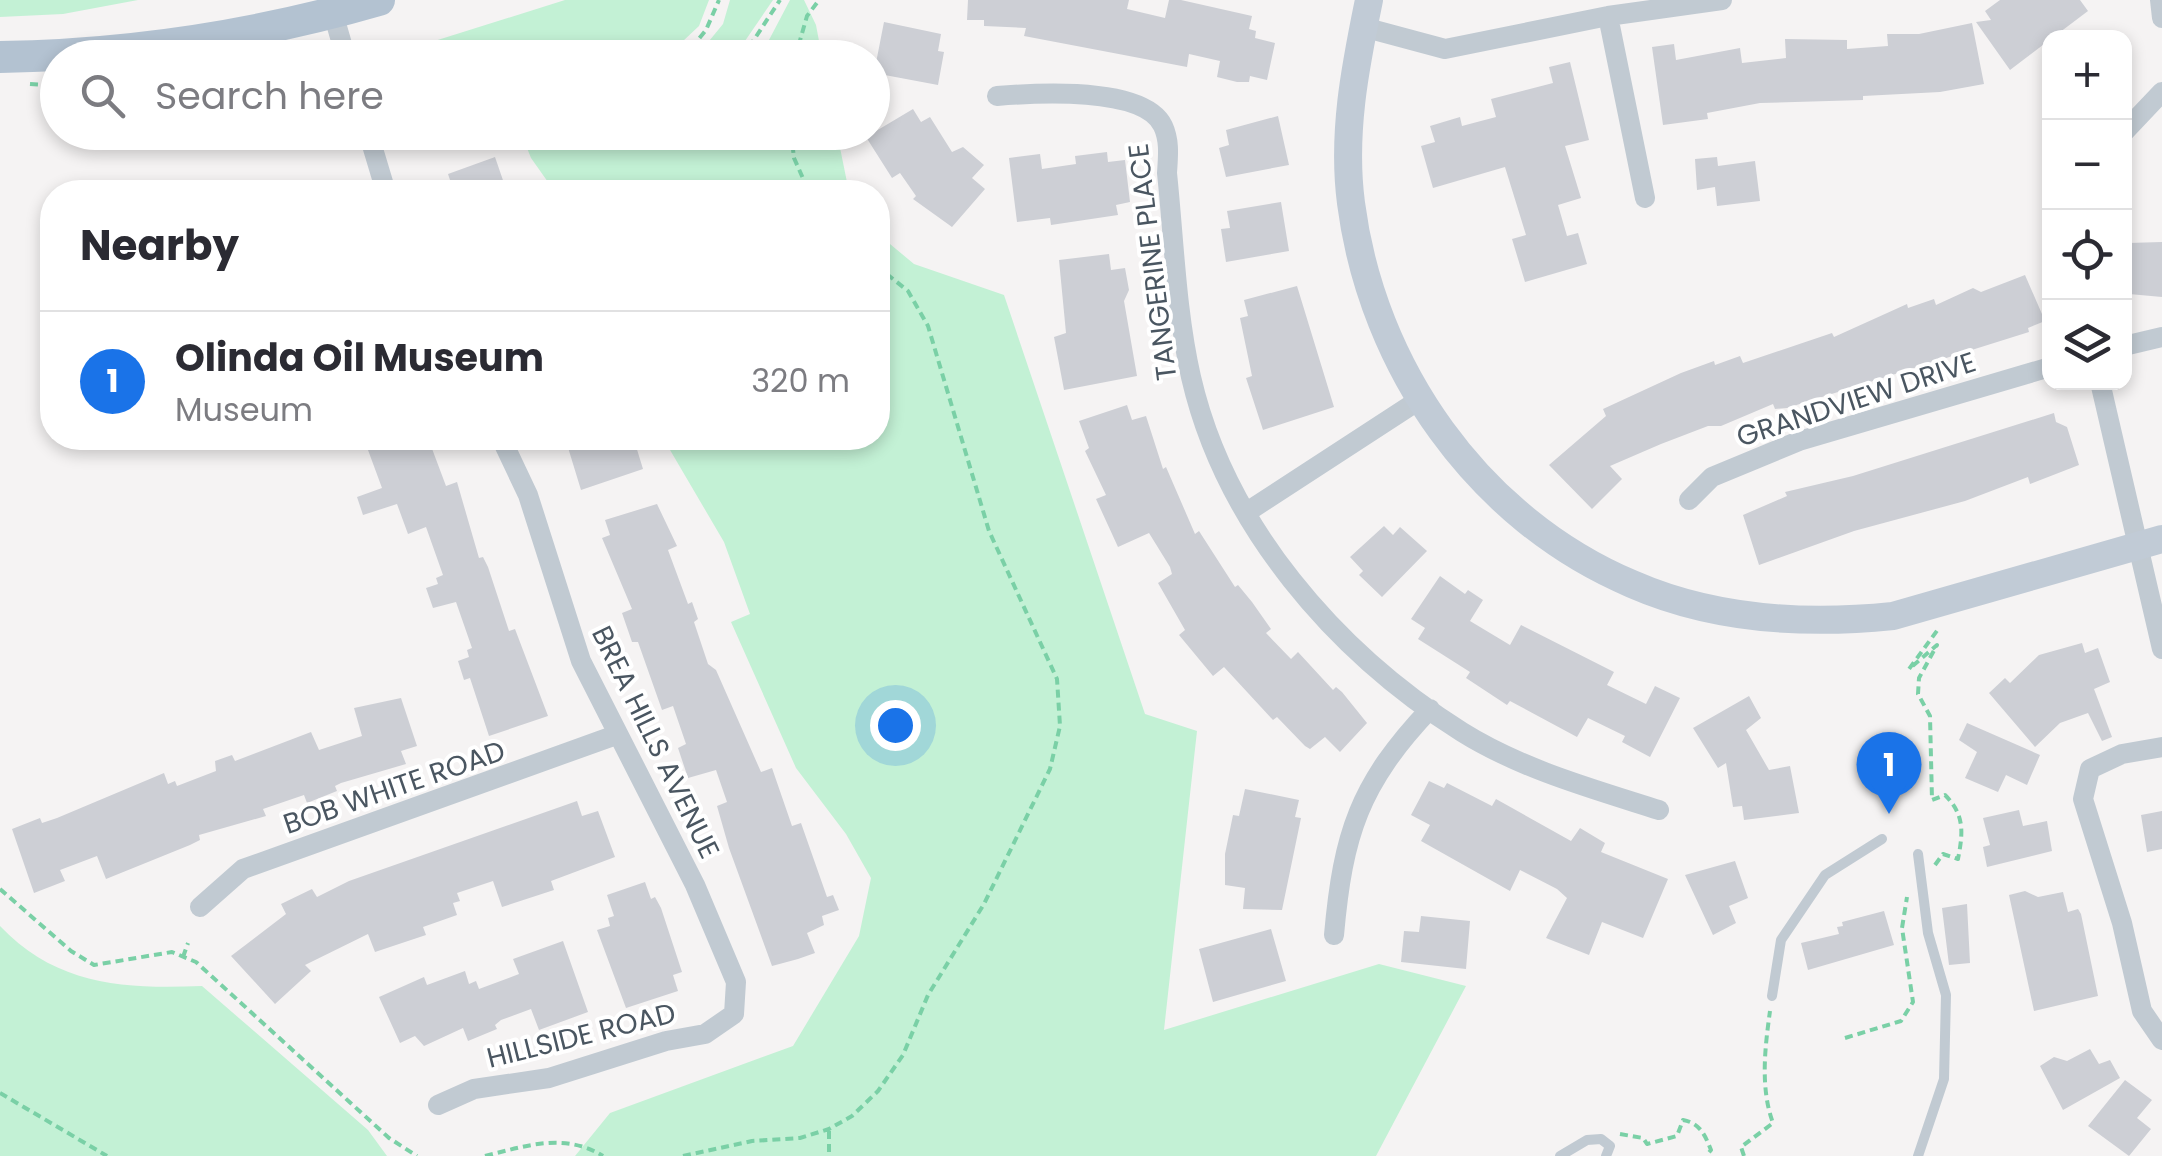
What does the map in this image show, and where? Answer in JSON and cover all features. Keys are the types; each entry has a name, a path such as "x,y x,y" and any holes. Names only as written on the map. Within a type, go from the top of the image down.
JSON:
{"main road":[{"path":"210,40 333,14 378,0"},
{"path":"0,58 40,56"}],"street":[{"path":"1722,0 1608,16 1444,49 1366,13 1349,102 1351,203 1378,317 1418,400 1476,474 1523,517 1631,584 1696,605 1768,619 1893,616 2152,542"},
{"path":"2160,0 2162,18"},
{"path":"333,14 341,40"},
{"path":"1608,16 1645,198"},
{"name":"TANGERINE PLACE","path":"997,96 1051,92 1094,96 1146,108 1162,122 1168,146 1167,173 1191,377 1219,459 1247,512 1292,581 1322,616 1399,688 1464,734 1556,777 1660,810"},
{"path":"2132,124 2162,92"},
{"path":"373,150 382,180"},
{"path":"2132,344 2162,337"},
{"name":"GRANDVIEW DRIVE","path":"1689,500 1712,478 1799,441 2042,369"},
{"path":"2103,390 2152,542 2162,649"},
{"path":"1247,512 1418,400"},
{"name":"BREA HILLS AVENUE","path":"507,450 528,494 581,661 695,885 736,982 734,1014"},
{"path":"1334,935 1339,874 1368,784 1381,763 1430,710"},
{"name":"BOB WHITE ROAD","path":"200,907 243,868 616,735"},
{"path":"2160,1039 2142,1012 2122,923 2084,799 2090,768 2122,754 2162,746"},
{"name":"HILLSIDE ROAD","path":"438,1105 474,1089 550,1078 705,1034 734,1014"}],"lane":[{"path":"1772,996 1782,940 1824,875 1882,839"},
{"path":"1918,854 1928,933 1946,994 1944,1078 1918,1156"},
{"path":"1560,1156 1587,1140 1600,1139 1610,1146 1606,1156"}],"path":[{"path":"697,40 719,0"},
{"path":"754,40 780,0"},
{"path":"800,40 807,16 819,0"},
{"path":"23,84 40,85"},
{"path":"793,150 804,180"},
{"path":"683,1156 752,1141 800,1138 828,1129 852,1116 878,1091 903,1055 928,995 984,904 1050,770 1060,726 1057,679 990,531 928,326 908,291 890,277"},
{"path":"1845,1038 1902,1021 1913,1002 1902,928 1910,876 1942,854 1958,859 1964,831 1958,808 1945,795 1932,800 1930,716 1918,694 1919,678 1938,646 1909,669 1941,624"},
{"path":"0,888 71,950 94,964 172,952 196,962 252,1008 390,1138 417,1156"},
{"path":"183,956 188,943"},
{"path":"1744,1156 1741,1147 1773,1123 1766,1105 1765,1052 1772,996"},
{"path":"0,1092 108,1156"},
{"path":"1606,1131 1644,1138 1647,1144 1676,1136 1684,1120 1692,1122 1704,1132 1711,1150 1706,1156"},
{"path":"828,1129 829,1156"},
{"path":"485,1156 559,1140 586,1146 603,1156"},
{"path":"508,1156 516,1148"}],"green space":[{"path":"0,0 138,0 63,14 0,17"},
{"path":"565,0 709,0 699,26 684,40 438,40"},
{"path":"730,0 773,0 746,40 710,40 723,24"},
{"path":"790,0 804,0 819,40 769,40"},
{"path":"528,150 840,150 847,180 547,180"},
{"path":"890,244 914,264 1004,295 1145,714 1197,731 1164,1030 1379,964 1466,986 1376,1156 575,1156 610,1113 793,1046 859,936 871,878 846,834 796,768 731,622 750,614 724,542 670,450 890,450"},
{"path":"0,926 45,961 94,980 146,986 202,986 368,1130 387,1156 0,1156"}],"building":[{"path":"968,0 1129,0 1127,9 1165,18 1169,0 1181,0 1252,16 1249,29 1256,31 1255,38 1275,43 1267,80 1250,76 1249,82 1237,82 1217,77 1220,61 1189,54 1187,67 1024,36 1026,28 984,26 984,20 967,20"},
{"path":"2000,0 2080,0 2088,11 2063,30 2042,30 2042,46 2010,70 1976,22 1991,20 1985,11"},
{"path":"884,22 941,34 938,51 944,52 938,85 890,76 890,40 880,40"},
{"path":"1972,23 1984,84 1940,92 1863,96 1863,100 1760,103 1707,113 1708,119 1663,125 1652,47 1674,44 1676,60 1740,48 1742,63 1786,58 1785,39 1847,40 1847,49 1888,46 1887,34 1919,34"},
{"path":"1570,62 1589,140 1565,146 1581,198 1558,205 1567,236 1578,233 1587,264 1525,282 1512,239 1526,235 1505,167 1433,188 1421,146 1435,142 1430,126 1460,117 1462,126 1496,117 1491,99 1553,83 1549,67"},
{"path":"913,109 921,122 930,117 952,152 963,147 984,165 972,178 985,189 952,227 913,199 916,196 900,173 892,178 874,150 890,150 890,123"},
{"path":"1278,116 1289,165 1226,177 1219,148 1229,145 1226,130"},
{"path":"1107,152 1108,162 1125,160 1130,202 1116,205 1118,215 1051,225 1050,218 1017,222 1009,158 1040,154 1042,169 1076,164 1075,156"},
{"path":"495,157 503,180 450,180 448,174"},
{"path":"1717,157 1718,166 1755,161 1760,201 1717,206 1715,187 1697,190 1695,159"},
{"path":"1281,202 1289,251 1226,262 1221,229 1230,228 1227,211"},
{"path":"2162,242 2162,297 2132,294 2132,243"},
{"path":"1109,254 1111,270 1125,268 1129,290 1124,301 1137,376 1064,390 1054,337 1066,333 1059,260"},
{"path":"2025,275 2042,322 2028,328 2029,332 1787,408 1775,409 1773,404 1721,426 1708,426 1661,444 1610,466 1622,479 1592,509 1549,465 1606,416 1603,409 1681,373 1740,356 1743,363 1832,333 1834,337 1907,304 1908,308 1934,299 1936,305 1973,288 1981,292"},
{"path":"1297,286 1334,407 1263,430 1246,378 1252,376 1240,318 1248,316 1244,300"},
{"path":"1127,405 1132,420 1146,416 1163,469 1166,467 1195,534 1199,531 1235,587 1238,585 1252,602 1271,629 1266,633 1291,659 1298,652 1333,690 1336,687 1342,692 1367,723 1340,752 1325,737 1310,749 1305,746 1277,717 1273,720 1224,667 1213,676 1179,635 1185,630 1158,583 1172,574 1170,567 1149,533 1118,547 1096,499 1106,495 1085,451 1089,448 1079,421"},
{"path":"2054,413 2056,422 2067,427 2079,465 2030,484 2028,477 1965,501 1854,531 1759,565 1743,515 1787,496 1785,492 1853,476"},
{"path":"368,450 432,450 446,486 457,482 479,558 483,557 488,567 509,631 515,629 548,716 489,736 470,678 464,680 458,661 469,657 467,650 472,648 456,602 433,608 426,588 438,584 436,578 443,575 426,527 408,534 397,504 363,515 357,497 382,488"},
{"path":"569,450 637,450 643,469 581,490"},
{"path":"657,504 677,546 668,550 688,604 692,602 698,619 694,622 708,664 716,670 761,772 772,768 792,826 801,823 827,897 833,895 839,910 822,916 824,925 807,933 815,953 798,959 772,966 717,806 727,802 716,770 688,778 678,748 686,744 673,706 662,710 638,642 632,642 622,613 632,609 602,538 610,535 605,520"},
{"path":"1384,526 1393,535 1400,527 1427,551 1382,597 1359,575 1363,571 1350,557"},
{"path":"1440,576 1465,594 1468,590 1483,600 1470,621 1510,645 1521,625 1614,672 1607,685 1646,704 1655,686 1680,698 1650,757 1622,742 1625,736 1588,718 1577,737 1510,701 1507,705 1466,678 1470,672 1418,639 1425,628 1411,619"},
{"path":"2082,643 2085,653 2098,648 2110,682 2094,689 2112,737 2102,741 2088,713 2060,723 2035,747 1989,693 2005,678 2010,683 2039,655"},
{"path":"1749,696 1761,718 1746,730 1769,770 1790,766 1799,813 1744,820 1742,806 1733,807 1726,763 1718,768 1693,728"},
{"path":"401,698 417,746 401,751 406,764 341,783 335,786 337,791 307,803 304,795 263,809 266,816 199,835 200,840 190,845 106,879 97,856 60,870 65,881 34,893 12,829 40,818 42,823 57,818 164,773 168,784 175,781 177,786 216,771 215,761 232,755 235,761 311,732 319,750 362,736 354,708"},
{"path":"1967,723 2040,755 2027,785 2006,775 1998,792 1965,778 1977,752 1959,740"},
{"path":"1429,781 1444,788 1447,783 1492,806 1496,799 1571,841 1580,828 1605,843 1601,852 1668,879 1643,938 1602,922 1589,955 1546,938 1567,898 1557,889 1520,870 1510,891 1421,841 1430,825 1411,815"},
{"path":"1245,789 1299,800 1295,817 1301,818 1282,910 1243,909 1245,888 1225,885 1225,854 1233,815 1239,816"},
{"path":"577,801 582,816 598,811 615,857 551,881 554,890 502,907 493,881 457,893 460,901 453,903 457,915 423,927 426,935 375,952 368,934 305,965 311,971 275,1004 231,956 286,914 281,904 312,889 317,897 349,881"},
{"path":"2019,810 2023,826 2047,821 2052,851 1987,867 1983,847 1990,845 1983,818"},
{"path":"2162,811 2162,849 2147,852 2141,815"},
{"path":"1735,861 1748,898 1729,906 1736,923 1713,935 1685,875"},
{"path":"645,882 651,899 655,897 661,908 682,972 673,975 678,991 626,1008 597,930 610,926 608,918 614,916 607,895"},
{"path":"2025,891 2038,897 2063,892 2068,912 2078,909 2098,996 2034,1011 2009,895"},
{"path":"1967,904 1970,963 1949,965 1942,908"},
{"path":"1884,911 1894,945 1808,970 1801,943 1839,934 1837,927 1843,926 1842,922"},
{"path":"1421,916 1470,921 1466,969 1401,962 1404,931 1419,932"},
{"path":"1271,929 1286,981 1213,1002 1199,949"},
{"path":"563,941 588,1012 539,1030 531,1009 501,1020 495,1025 497,1029 468,1041 463,1028 424,1046 415,1036 400,1043 379,997 424,977 427,985 465,971 469,984 476,981 479,989 519,974 513,959"},
{"path":"2090,1049 2099,1064 2110,1060 2120,1078 2063,1110 2040,1066 2054,1057 2067,1061"},
{"path":"2125,1080 2152,1100 2137,1118 2151,1129 2129,1156 2088,1126"}],"place":[{"name":"Olinda Oil Museum","path":"1889,814"}]}
